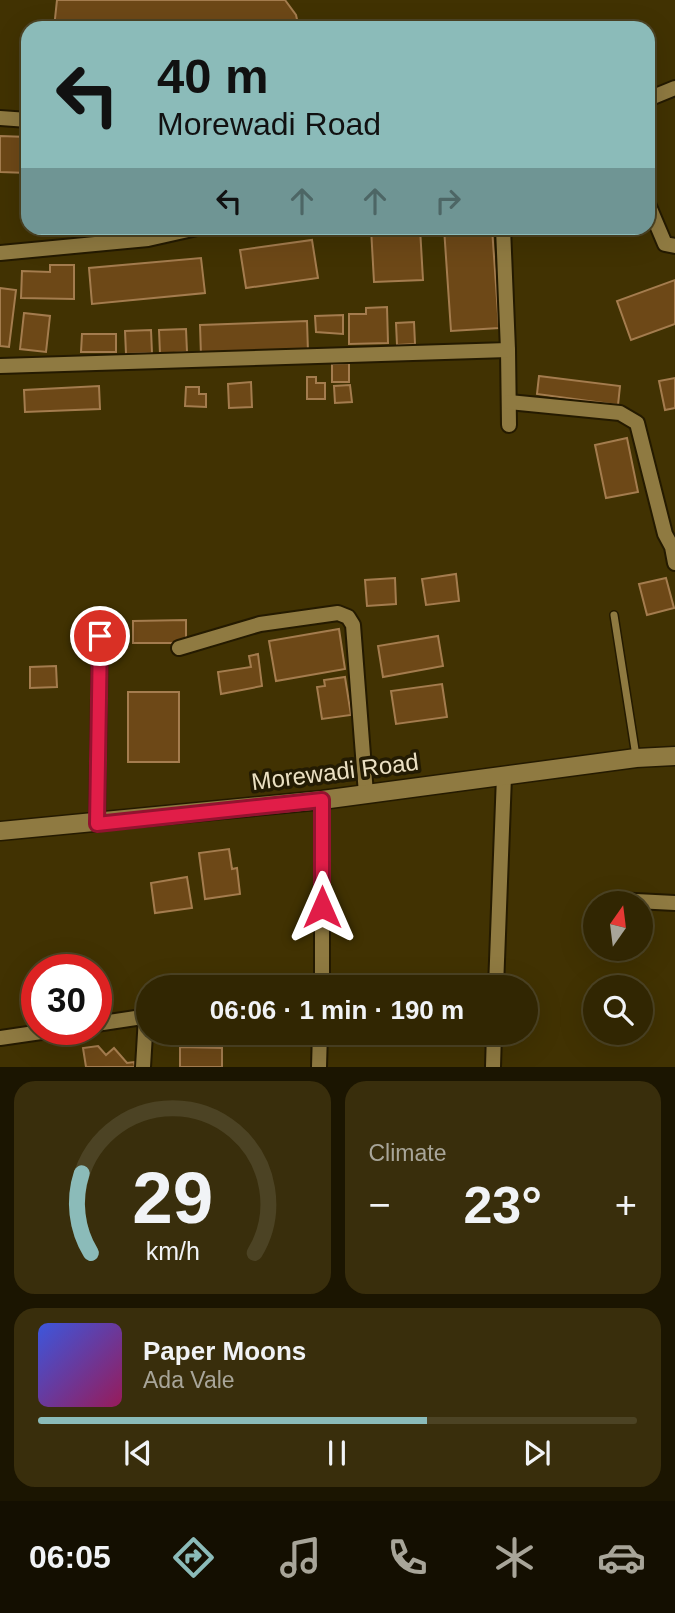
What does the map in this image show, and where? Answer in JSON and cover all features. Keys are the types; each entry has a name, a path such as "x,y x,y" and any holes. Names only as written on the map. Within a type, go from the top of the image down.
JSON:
{"main road":[{"name":"Morewadi Road","path":"0,831 97,824 322,800 636,758 675,756"}],"street":[{"path":"655,96 675,89"},
{"path":"0,118 21,120"},
{"path":"655,224 660,239 665,244 675,246"},
{"path":"0,253 133,235"},
{"path":"503,235 509,425"},
{"path":"0,366 508,349"},
{"path":"509,402 620,413 631,417 637,423 664,534 674,548 675,563"},
{"path":"179,648 260,624 338,613 348,617 353,625 366,794"},
{"path":"97,824 100,636"},
{"path":"496,975 504,776"},
{"path":"322,800 322,975"},
{"path":"653,902 675,903"},
{"path":"112,1022 136,1019"},
{"path":"0,1038 21,1035"},
{"path":"143,1067 145,1045"},
{"path":"319,1067 320,1045"},
{"path":"493,1067 494,1045"}],"lane":[{"path":"614,615 636,758"}],"building":[{"path":"57,0 285,0 297,21 55,21"},
{"path":"0,136 21,137 21,173 0,172"},
{"path":"371,235 420,235 423,280 374,282"},
{"path":"444,235 492,235 499,328 451,331"},
{"path":"312,240 318,278 246,288 240,250"},
{"path":"201,258 205,293 92,304 89,268"},
{"path":"50,265 74,265 74,299 21,298 22,271 50,272"},
{"path":"675,280 675,324 631,340 617,301"},
{"path":"0,288 16,290 9,347 0,346"},
{"path":"387,307 388,343 349,344 349,314 366,314 366,308"},
{"path":"24,313 50,316 46,352 20,349"},
{"path":"343,315 343,334 316,332 315,316"},
{"path":"307,321 308,352 201,356 200,325"},
{"path":"414,322 415,344 397,345 396,323"},
{"path":"186,329 187,352 160,354 159,330"},
{"path":"151,330 152,353 126,354 125,331"},
{"path":"82,334 116,334 116,352 81,352"},
{"path":"349,363 349,382 332,382 332,364"},
{"path":"539,376 620,386 618,405 537,394"},
{"path":"307,377 316,377 316,383 325,383 325,399 307,399"},
{"path":"675,378 675,408 665,410 659,381"},
{"path":"251,382 252,407 229,408 228,384"},
{"path":"350,385 352,402 335,403 334,386"},
{"path":"99,386 100,409 25,412 24,390"},
{"path":"186,387 199,387 199,394 206,394 206,407 185,406"},
{"path":"627,438 638,492 606,498 595,445"},
{"path":"456,574 459,601 426,605 422,579"},
{"path":"395,578 396,604 367,606 365,580"},
{"path":"666,578 674,608 647,615 639,584"},
{"path":"186,620 186,643 133,643 133,621"},
{"path":"339,629 345,669 276,681 269,641"},
{"path":"438,636 443,666 383,677 378,646"},
{"path":"258,654 262,686 221,694 218,672 251,667 249,656"},
{"path":"56,666 57,687 30,688 30,667"},
{"path":"345,677 351,715 322,719 317,687 325,686 324,680"},
{"path":"442,684 447,717 396,724 391,691"},
{"path":"128,692 179,692 179,762 128,762"},
{"path":"229,849 232,869 237,868 240,894 205,899 199,853"},
{"path":"187,877 192,908 155,913 151,883"},
{"path":"98,1046 106,1055 114,1048 127,1063 134,1062 135,1067 86,1067 83,1048"},
{"path":"180,1047 222,1048 222,1067 180,1067"}],"route":[{"path":"100,636 97,824 322,800 322,907"}]}
